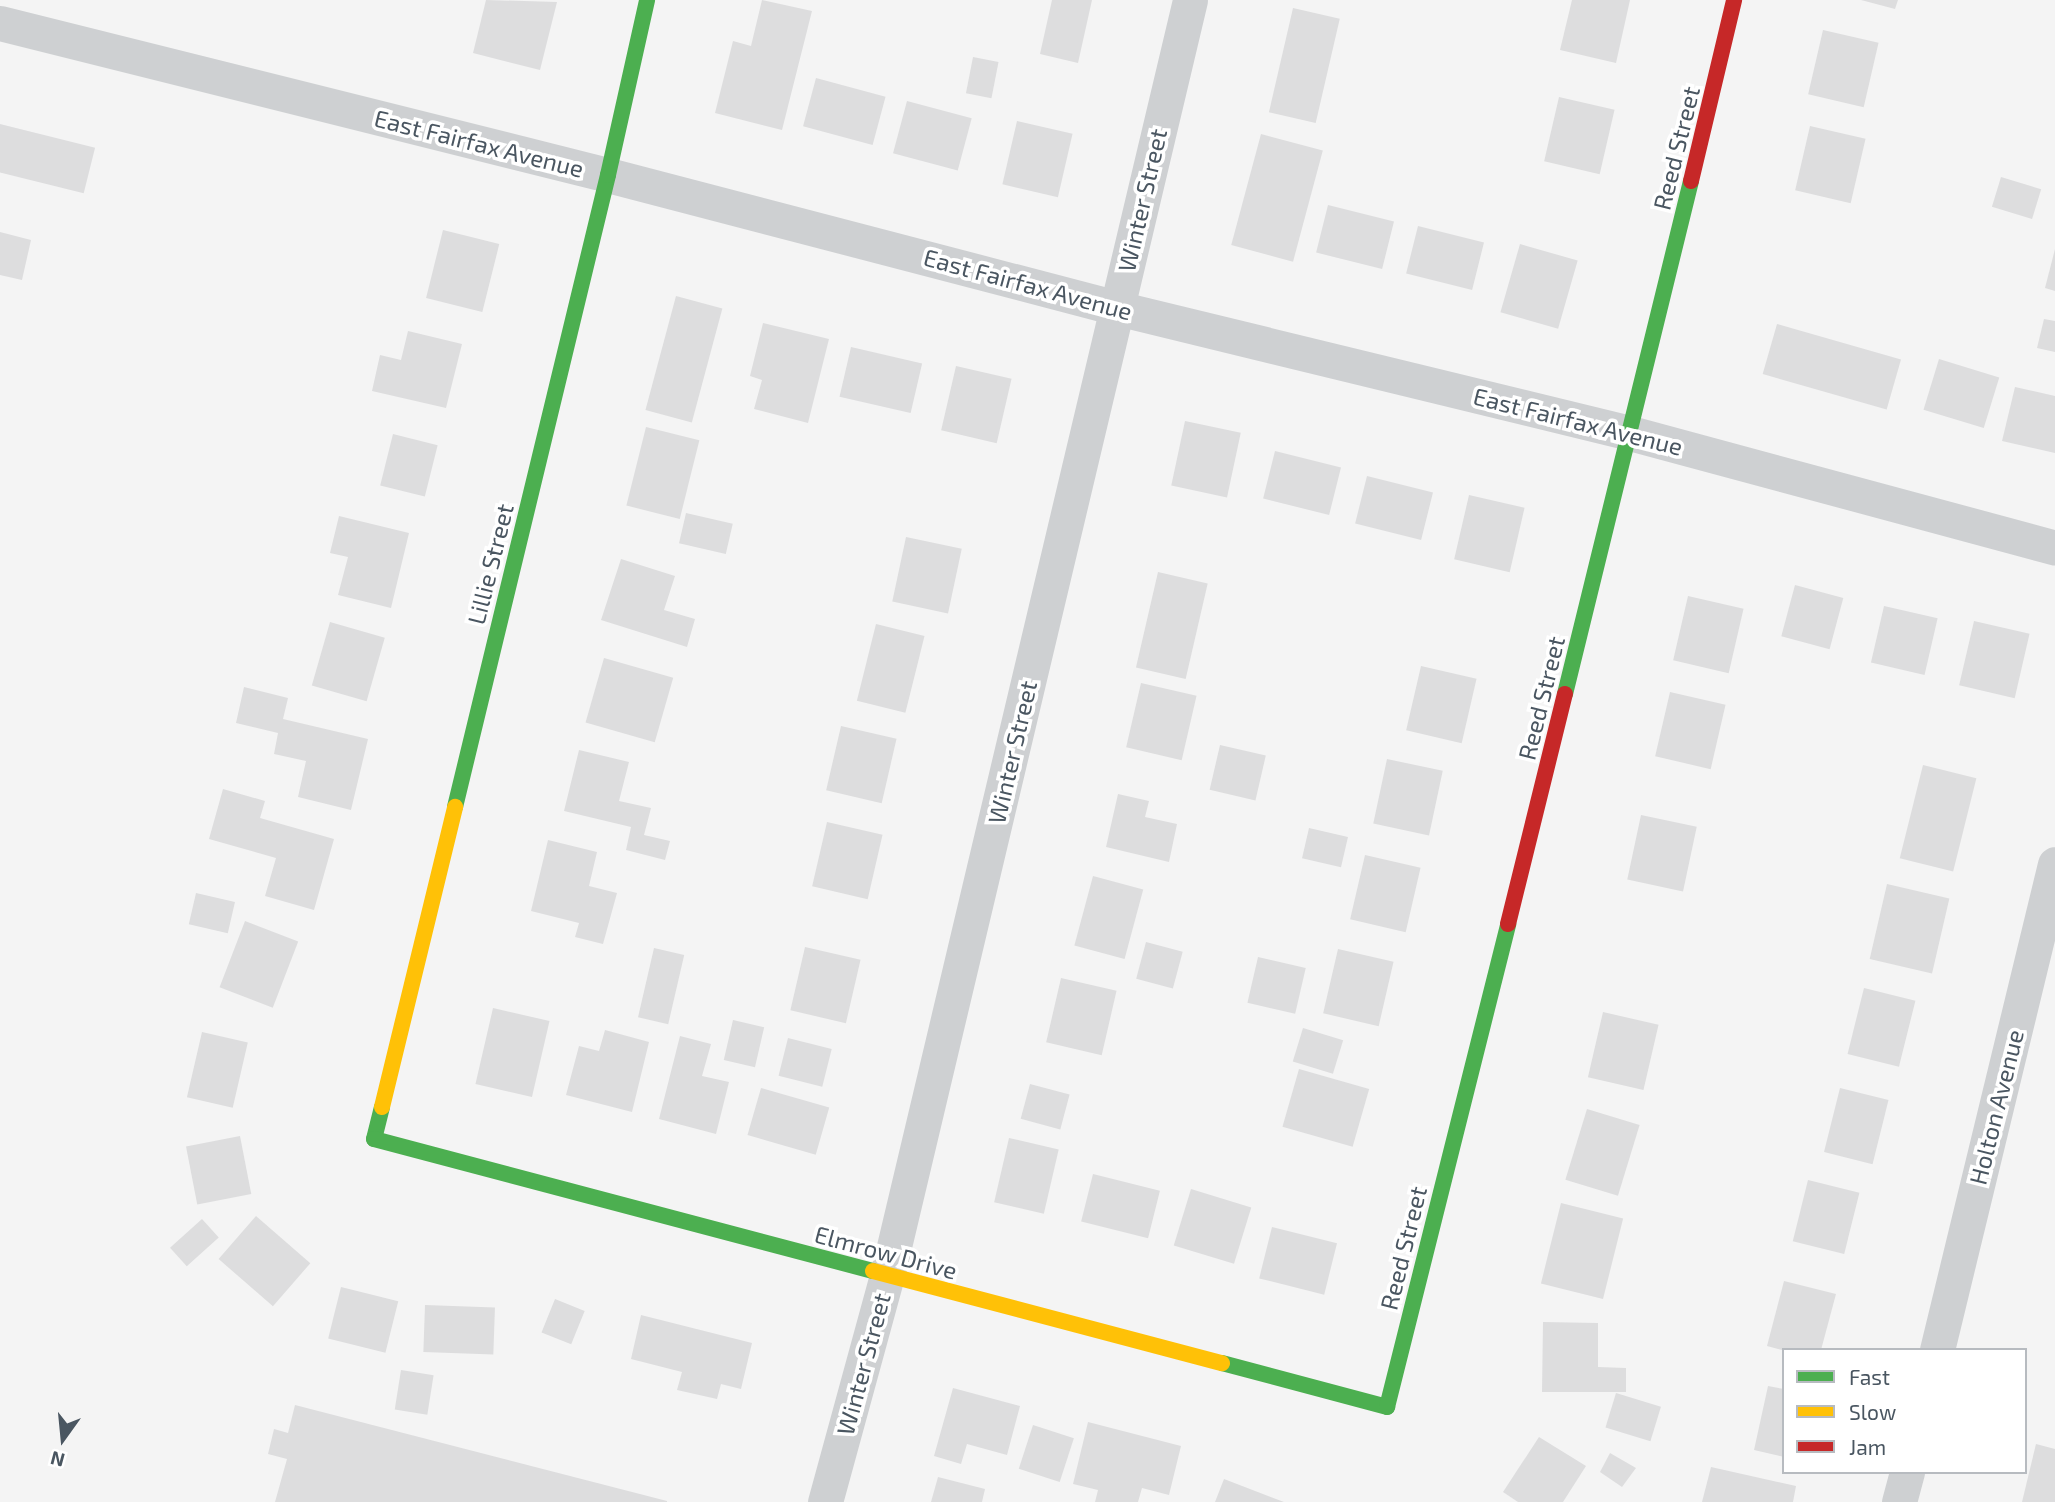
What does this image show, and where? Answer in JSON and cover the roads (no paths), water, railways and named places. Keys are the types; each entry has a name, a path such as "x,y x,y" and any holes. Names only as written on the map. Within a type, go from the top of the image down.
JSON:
{"street":[{"name":"Lillie Street","path":"374,1139 608,175 647,0"},
{"name":"Winter Street","path":"825,1502 887,1276 1190,0"},
{"name":"Reed Street","path":"1387,1407 1630,433 1734,0"},
{"name":"East Fairfax Avenue","path":"0,23 608,175 1117,308 1630,433 2055,548"},
{"name":"Holton Avenue","path":"1937,1348 2055,864"},
{"name":"Elmrow Drive","path":"374,1139 1387,1407"},
{"path":"1899,1502 1906,1474"}]}
